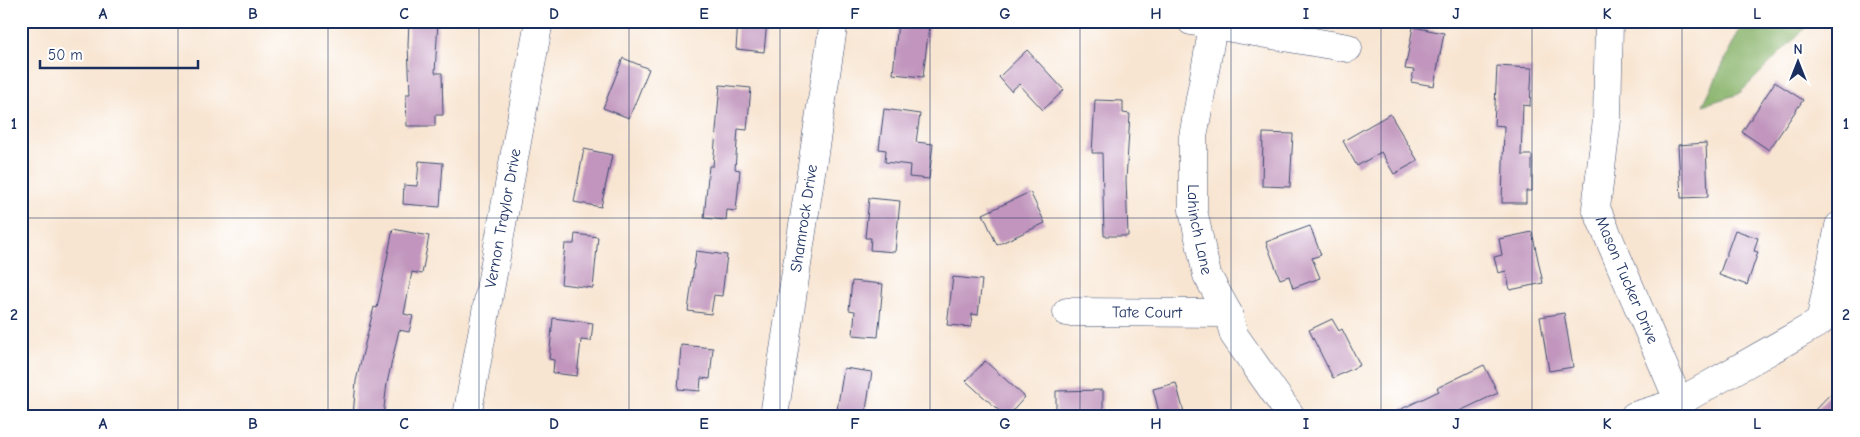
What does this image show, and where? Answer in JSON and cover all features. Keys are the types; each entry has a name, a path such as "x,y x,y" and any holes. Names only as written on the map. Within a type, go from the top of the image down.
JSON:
{"street":[{"name":"Vernon Traylor Drive","path":"467,416 539,21"},
{"name":"Shamrock Drive","path":"774,416 834,21"},
{"name":"Mason Tucker Drive","path":"1609,21 1607,120 1596,208 1681,409"},
{"path":"1206,22 1348,48"},
{"name":"Lahinch Lane","path":"1206,22 1193,137 1193,210 1207,276 1228,313 1234,335 1291,416"},
{"path":"1634,416 1681,409 1820,322 1839,226"},
{"name":"Tate Court","path":"1066,312 1228,313"}],"green space":[{"path":"1744,21 1812,21 1739,94 1703,105"}],"building":[{"path":"409,21 438,21 435,73 442,73 443,115 435,115 435,126 407,126 406,94 410,94"},
{"path":"738,21 767,21 764,52 736,49"},
{"path":"898,22 929,25 923,77 893,74"},
{"path":"1413,27 1444,33 1434,86 1411,82 1414,70 1405,69"},
{"path":"1027,50 1064,90 1043,110 1019,84 1011,91 999,77"},
{"path":"623,58 649,69 629,118 603,108"},
{"path":"1497,66 1532,68 1530,106 1523,105 1521,155 1532,155 1532,191 1526,191 1526,203 1502,203 1504,126 1494,125"},
{"path":"1775,82 1803,100 1769,150 1742,132"},
{"path":"720,85 751,88 747,130 738,129 735,169 740,170 736,211 727,210 726,220 704,218 709,166 713,166"},
{"path":"1095,100 1123,101 1123,113 1130,114 1126,180 1128,236 1104,236 1102,153 1092,153"},
{"path":"884,109 920,114 916,142 933,144 929,179 909,177 910,165 885,162 886,150 879,149"},
{"path":"1390,114 1418,161 1394,174 1381,152 1357,166 1343,141"},
{"path":"1263,133 1293,134 1290,187 1262,186"},
{"path":"1706,143 1708,197 1681,198 1678,145"},
{"path":"584,149 612,155 601,207 574,202"},
{"path":"419,161 443,163 440,207 403,204 404,185 417,186"},
{"path":"1030,192 1045,223 997,245 983,214"},
{"path":"869,198 900,201 895,252 870,250 871,238 865,238"},
{"path":"1310,226 1321,255 1312,258 1320,278 1293,288 1289,276 1280,279 1266,242"},
{"path":"393,229 429,236 422,274 412,272 404,314 413,316 409,332 399,330 387,383 383,416 353,416 356,381 374,307 377,308"},
{"path":"1735,230 1758,238 1754,251 1758,252 1747,285 1719,275"},
{"path":"1532,232 1543,283 1510,290 1506,271 1498,273 1494,257 1502,255 1499,239"},
{"path":"575,234 598,237 593,288 561,284 565,244 574,244"},
{"path":"696,251 727,255 722,296 714,295 711,314 688,311"},
{"path":"953,277 982,280 978,315 972,314 971,327 947,325"},
{"path":"852,281 883,284 878,337 853,335 855,311 849,310"},
{"path":"1564,313 1573,367 1549,371 1540,317"},
{"path":"553,318 593,323 591,341 581,340 577,376 553,373 554,360 549,359"},
{"path":"1332,319 1339,331 1342,329 1360,365 1333,378 1309,330"},
{"path":"681,345 713,348 710,379 701,378 700,391 678,389"},
{"path":"985,361 1025,397 1008,416 1005,416 966,381"},
{"path":"1484,365 1498,393 1449,416 1387,416 1439,391 1437,388"},
{"path":"844,368 872,372 865,416 836,416"},
{"path":"1176,383 1185,416 1160,416 1153,389"},
{"path":"1839,385 1839,416 1809,416"},
{"path":"1103,390 1103,416 1056,416 1056,391"}]}
